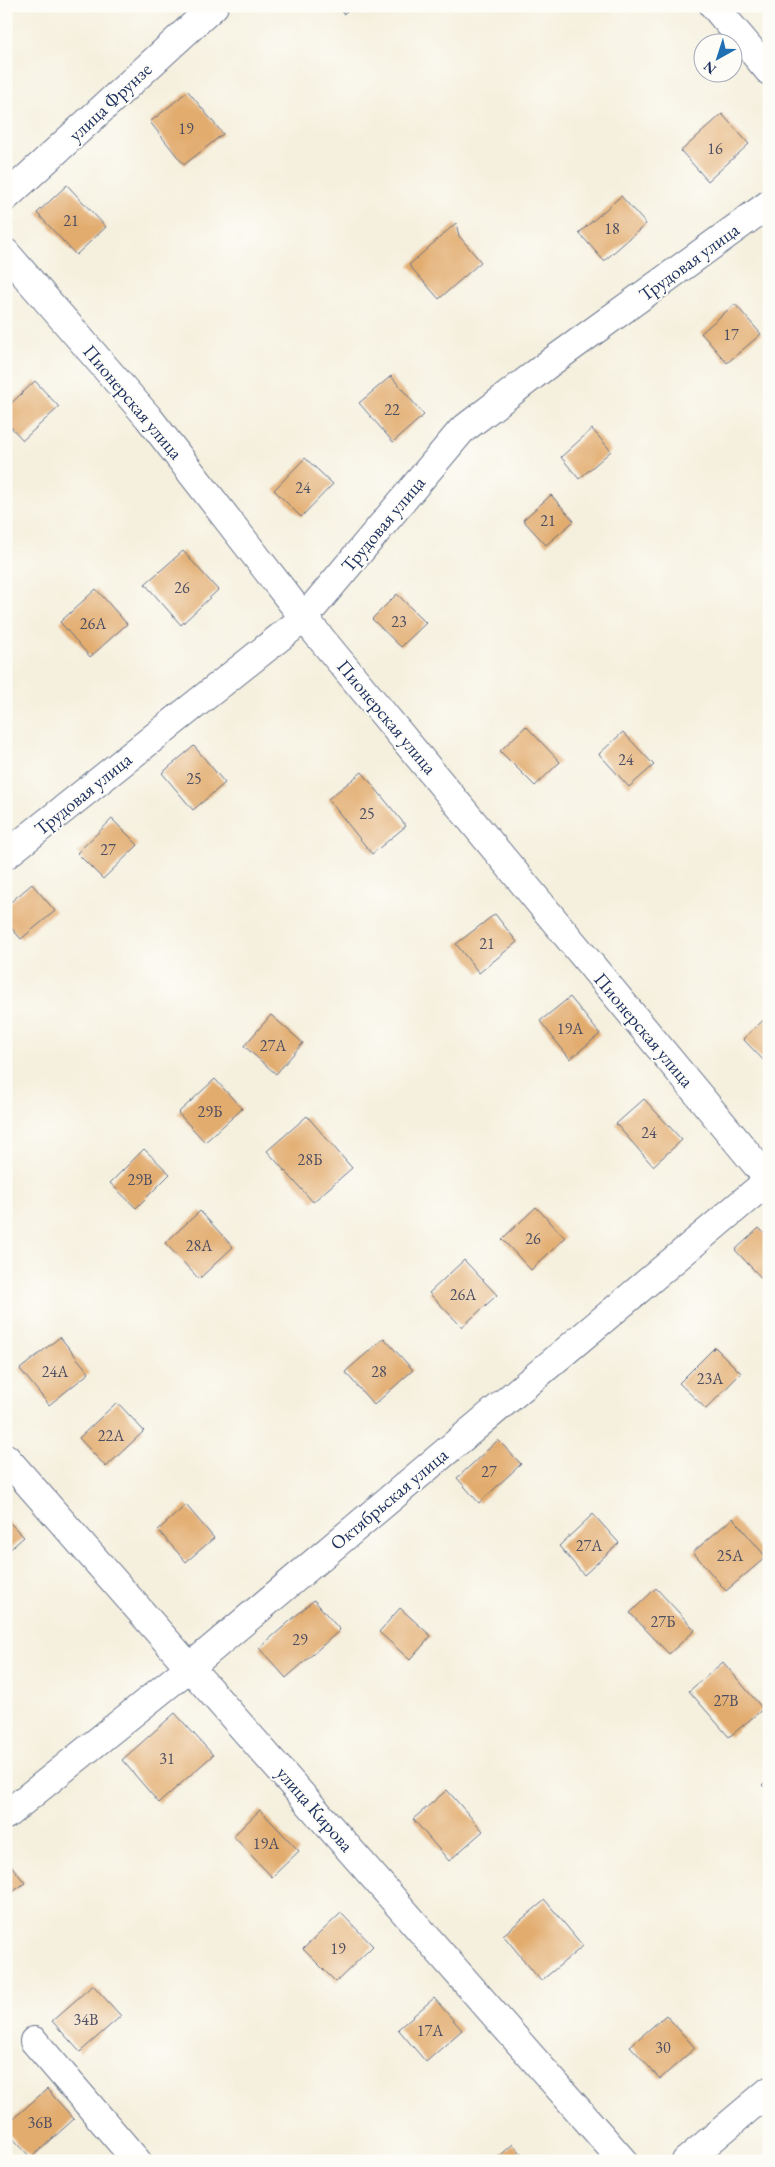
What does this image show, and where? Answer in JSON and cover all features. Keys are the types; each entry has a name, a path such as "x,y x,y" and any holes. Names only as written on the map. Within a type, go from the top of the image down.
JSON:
{"street":[{"name":"улица Фрунзе","path":"6,197 214,6"},
{"path":"714,6 769,70"},
{"name":"Трудовая улица","path":"6,855 304,618 460,431 551,362 769,204"},
{"name":"Пионерская улица","path":"6,253 148,417 304,618 769,1180"},
{"name":"Октябрьская улица","path":"6,1815 190,1667 769,1180"},
{"name":"улица Кирова","path":"6,1458 623,2161"},
{"path":"34,2041 137,2161"},
{"path":"686,2161 769,2091"}],"building":[{"path":"338,6 354,6 343,14"},
{"path":"188,91 223,134 184,165 150,122"},
{"path":"722,114 749,144 708,181 681,151"},
{"path":"67,185 106,227 76,255 37,213"},
{"path":"621,196 646,224 604,261 579,233"},
{"path":"456,223 459,236 481,262 439,299 409,265"},
{"path":"735,304 761,334 727,363 701,333"},
{"path":"391,376 424,415 393,442 359,403"},
{"path":"35,381 59,407 23,440 6,422 6,408"},
{"path":"592,429 611,451 579,479 561,457"},
{"path":"305,458 333,484 301,517 274,490"},
{"path":"551,495 574,521 546,545 523,520"},
{"path":"183,551 218,590 181,625 145,584"},
{"path":"96,589 127,624 90,657 60,622"},
{"path":"397,594 426,623 401,647 372,619"},
{"path":"526,726 560,762 535,786 500,751"},
{"path":"623,732 654,765 629,787 599,754"},
{"path":"194,746 225,783 193,810 162,773"},
{"path":"362,772 406,826 372,854 328,799"},
{"path":"112,819 138,845 103,879 77,853"},
{"path":"32,884 55,911 21,939 6,922 6,906"},
{"path":"495,914 517,942 479,973 456,944"},
{"path":"570,997 600,1034 570,1059 540,1021"},
{"path":"271,1015 303,1043 276,1074 244,1046"},
{"path":"769,1015 769,1066 743,1039"},
{"path":"215,1079 242,1109 205,1142 178,1113"},
{"path":"644,1099 682,1140 653,1166 616,1124"},
{"path":"307,1116 352,1168 313,1202 267,1151"},
{"path":"144,1149 170,1174 136,1208 110,1183"},
{"path":"536,1207 565,1238 531,1270 502,1239"},
{"path":"200,1211 233,1247 199,1279 165,1243"},
{"path":"759,1228 769,1238 769,1280 766,1283 735,1250"},
{"path":"464,1260 497,1295 462,1327 429,1293"},
{"path":"60,1337 89,1373 49,1405 20,1369"},
{"path":"384,1338 413,1370 374,1405 345,1372"},
{"path":"715,1347 741,1373 706,1409 679,1383"},
{"path":"117,1402 144,1431 106,1467 79,1438"},
{"path":"498,1440 521,1464 479,1503 457,1478"},
{"path":"186,1505 214,1538 186,1562 158,1530"},
{"path":"593,1514 619,1543 584,1575 559,1546"},
{"path":"733,1518 766,1557 726,1591 693,1552"},
{"path":"6,1519 24,1537 6,1553"},
{"path":"656,1588 695,1630 669,1654 630,1613"},
{"path":"314,1600 340,1630 286,1678 259,1648"},
{"path":"400,1608 431,1636 410,1660 379,1632"},
{"path":"723,1662 763,1709 729,1737 689,1691"},
{"path":"175,1713 213,1755 159,1803 122,1760"},
{"path":"769,1778 769,1791 762,1785"},
{"path":"447,1790 483,1831 449,1861 413,1819"},
{"path":"260,1810 299,1851 272,1877 233,1836"},
{"path":"6,1859 25,1883 6,1897"},
{"path":"545,1900 583,1946 541,1981 503,1935"},
{"path":"341,1913 373,1946 336,1982 303,1949"},
{"path":"93,1985 121,2016 80,2052 52,2021"},
{"path":"434,1998 462,2030 426,2062 398,2029"},
{"path":"666,2015 695,2048 660,2079 630,2046"},
{"path":"47,2089 74,2119 31,2158 6,2131 6,2125"},
{"path":"513,2144 528,2161 494,2161"}]}
